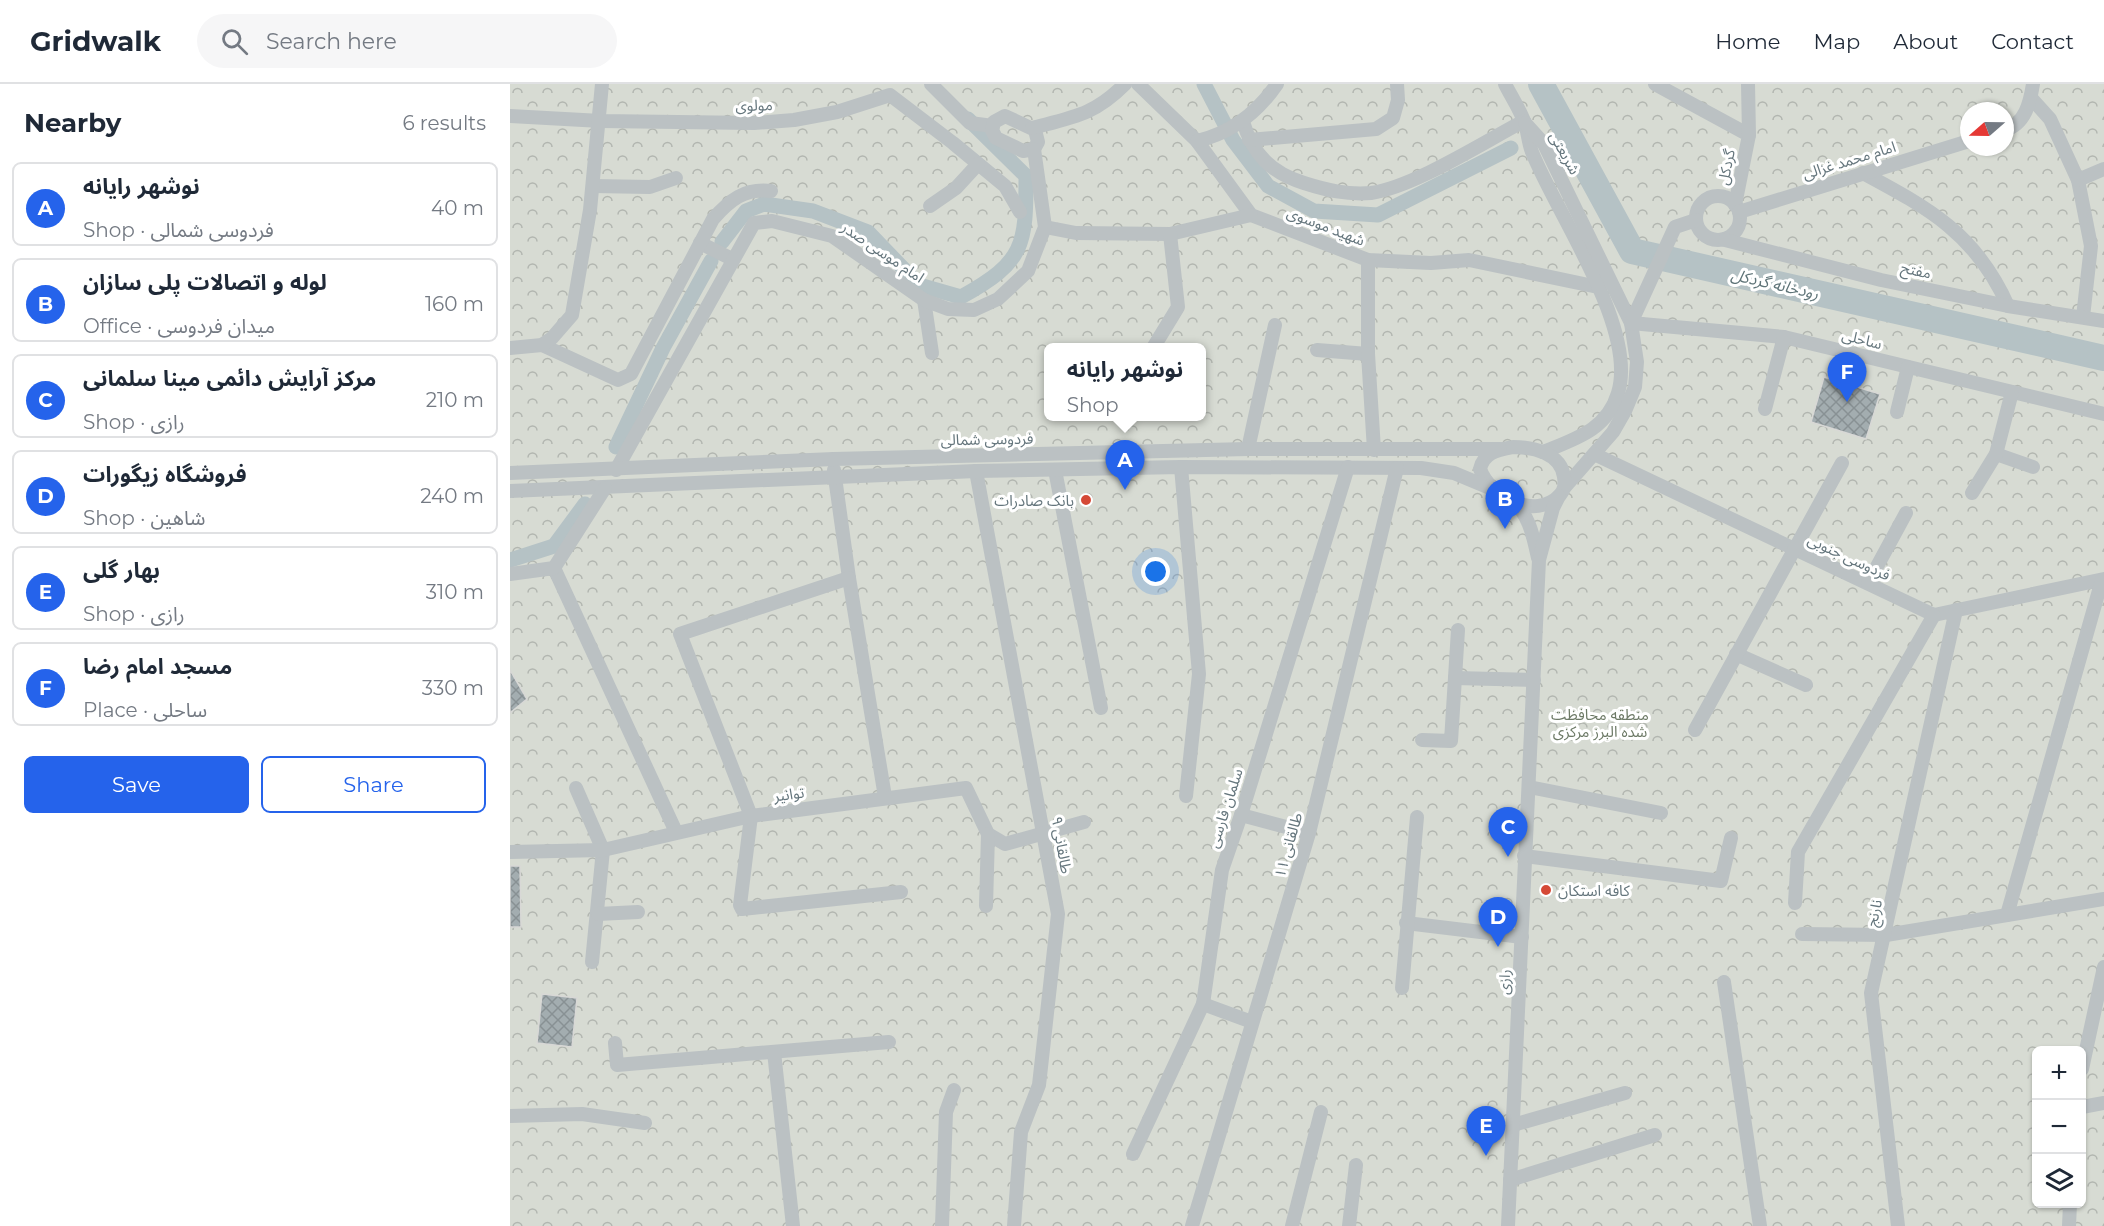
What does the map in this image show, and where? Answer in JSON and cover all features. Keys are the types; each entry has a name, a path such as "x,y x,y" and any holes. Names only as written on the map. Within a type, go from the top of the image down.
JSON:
{"street":[{"path":"510,348 542,345 552,338 572,315 593,186 601,121 602,84"},
{"path":"931,84 970,123 993,126"},
{"path":"1034,149 1023,151 999,140 993,134 993,126 997,119 1005,117 1032,128 1088,112 1105,104 1125,84"},
{"path":"1045,226 1076,232 1170,234 1251,215 1197,141 1138,84"},
{"path":"1197,141 1212,137 1239,124 1266,99 1276,84"},
{"path":"1249,140 1376,129 1393,118 1398,100 1397,84"},
{"path":"1239,124 1264,164 1291,179 1334,193 1372,193 1408,182 1524,121 1505,84"},
{"name":"گردکل","path":"1656,84 1749,135 1737,208"},
{"path":"1748,84 1749,135"},
{"path":"2014,128 2024,116 2031,98 2033,84"},
{"name":"مولوی","path":"510,116 601,121 754,123 794,120 837,112 890,95 953,143"},
{"path":"2031,98 2050,119 2078,180 2091,246 2083,316"},
{"name":"شریعتی","path":"1524,121 1531,150 1598,287 1611,319 1619,349 1619,392 1600,425 1581,437 1543,452"},
{"name":"شریعتی","path":"1524,121 1544,144 1631,322 1637,362 1635,387 1613,432 1562,491"},
{"path":"970,123 953,143 1005,186 1020,212"},
{"name":"امام موسی صدر","path":"616,470 754,223 772,221 832,236 924,300 948,309 974,310 998,299 1028,271 1045,226 1034,149 1039,138 1032,128"},
{"name":"امام محمد غزالی","path":"1737,208 1960,144"},
{"path":"930,206 956,188 978,164"},
{"path":"2078,180 2104,169"},
{"path":"1863,173 1916,201 1949,225 1995,276 2008,306"},
{"path":"593,186 650,187 676,178"},
{"path":"542,345 618,380 631,374 713,219 731,199 754,189 771,191"},
{"path":"1723,197 1737,208 1739,225 1736,231 1725,240 1717,240 1703,234 1696,220 1697,212 1707,199 1723,197"},
{"name":"شهید موسوی","path":"1251,215 1368,260 1431,262 1469,260 1598,287"},
{"path":"1631,322 1675,227 1696,220"},
{"path":"1156,343 1178,307 1170,234"},
{"name":"مفتح","path":"1725,240 1881,280 2008,306 2104,321"},
{"path":"700,243 732,259"},
{"path":"1368,260 1368,354 1374,450"},
{"path":"924,300 932,353"},
{"name":"ساحلی","path":"1631,322 1784,337 2104,414"},
{"path":"1248,449 1275,324"},
{"path":"1765,409 1784,337"},
{"path":"1317,350 1368,354"},
{"path":"1897,412 1908,367"},
{"path":"1972,493 1996,454 2012,392"},
{"path":"1526,447 1543,452 1559,465 1564,475 1562,491 1547,526 1539,560 1531,531 1518,505 1495,492 1480,469 1482,461 1490,453 1500,449 1526,447"},
{"name":"فردوسی شمالی","path":"510,473 834,459 1248,449 1500,449"},
{"name":"فردوسی جنوبی","path":"1594,454 1934,615"},
{"path":"1996,454 2033,467"},
{"path":"834,459 849,578 885,797"},
{"path":"1695,730 1842,463"},
{"path":"1181,467 1199,675 1186,796"},
{"path":"510,490 605,488 976,471 1347,467 1421,468 1454,473 1525,504 1538,505 1562,491"},
{"name":"سلمان فارسی","path":"1133,1154 1203,1004 1222,870 1241,815 1347,467"},
{"name":"طالقانی ۱۱","path":"1192,1226 1309,833 1397,468"},
{"path":"1055,470 1101,708"},
{"name":"طالقانی ۹","path":"976,471 1058,914 1039,1085 1021,1132 1014,1226"},
{"path":"510,574 554,568 605,488"},
{"path":"1868,583 1906,513"},
{"name":"رازی","path":"1508,1226 1539,560"},
{"path":"554,568 676,832"},
{"path":"849,578 680,634 751,816 740,905 742,909 901,892"},
{"path":"1795,903 1798,852 1934,615 2103,580 2007,915"},
{"name":"نارنج","path":"1898,1226 1871,993 1886,935 1956,610"},
{"path":"1422,741 1451,741 1458,630"},
{"path":"1736,654 1806,685"},
{"path":"1455,678 1533,680"},
{"path":"1529,787 1661,813"},
{"path":"576,788 603,850 592,962"},
{"name":"توانیر","path":"510,852 603,850 751,816 966,788 988,834"},
{"path":"1241,815 1309,833"},
{"path":"1402,988 1417,817"},
{"path":"986,906 988,834 1005,844 1084,822"},
{"path":"1524,856 1720,881 1731,838"},
{"path":"1802,934 1886,935 2104,899"},
{"path":"598,914 638,912"},
{"path":"1406,923 1522,937"},
{"path":"2086,1054 2099,1005 2104,967"},
{"path":"1724,982 1760,1226"},
{"path":"1203,1004 1252,1022"},
{"path":"615,1043 617,1065 889,1042"},
{"path":"774,1052 793,1226"},
{"path":"942,1226 946,1112 954,1090"},
{"path":"1513,1125 1625,1094"},
{"path":"2086,1106 2104,1103"},
{"path":"1292,1226 1321,1112"},
{"path":"510,1116 582,1114 645,1123"},
{"path":"1510,1180 1655,1135"},
{"path":"1349,1226 1356,1165"},
{"path":"2069,1226 2070,1208"}],"green space":[{"name":"منطقه محافظت شده البرز مرکزی","path":"510,84 2104,84 2104,1226 510,1226"}],"building":[{"path":"1824,377 1880,394 1866,439 1811,422"},
{"path":"510,670 527,699 510,713"},
{"path":"510,866 520,866 521,927 510,927"},
{"path":"542,994 577,998 572,1047 537,1043"}],"waterway":[{"path":"1204,84 1233,140 1268,186 1314,211 1378,215 1511,148"},
{"name":"رودخانه گردکل","path":"1541,84 1632,251 2104,358"},
{"path":"722,242 746,211 764,204 813,211 868,232 919,285 961,297 982,285 1010,262 1018,249 1022,235 1026,200 1026,176 968,119"},
{"path":"616,447 663,348 711,261"},
{"path":"510,560 554,546 585,504"}],"place":[{"name":"مسجد امام رضا","path":"1847,402"},
{"name":"نوشهر رایانه","path":"1125,490"},
{"name":"بانک صادرات","path":"1086,500"},
{"name":"لوله و اتصالات پلی سازان","path":"1505,529"},
{"name":"مرکز آرایش دائمی مینا سلمانی","path":"1508,857"},
{"name":"کافه استکان","path":"1546,890"},
{"name":"فروشگاه زیگورات","path":"1498,947"},
{"name":"بهار گلی","path":"1486,1156"}]}
